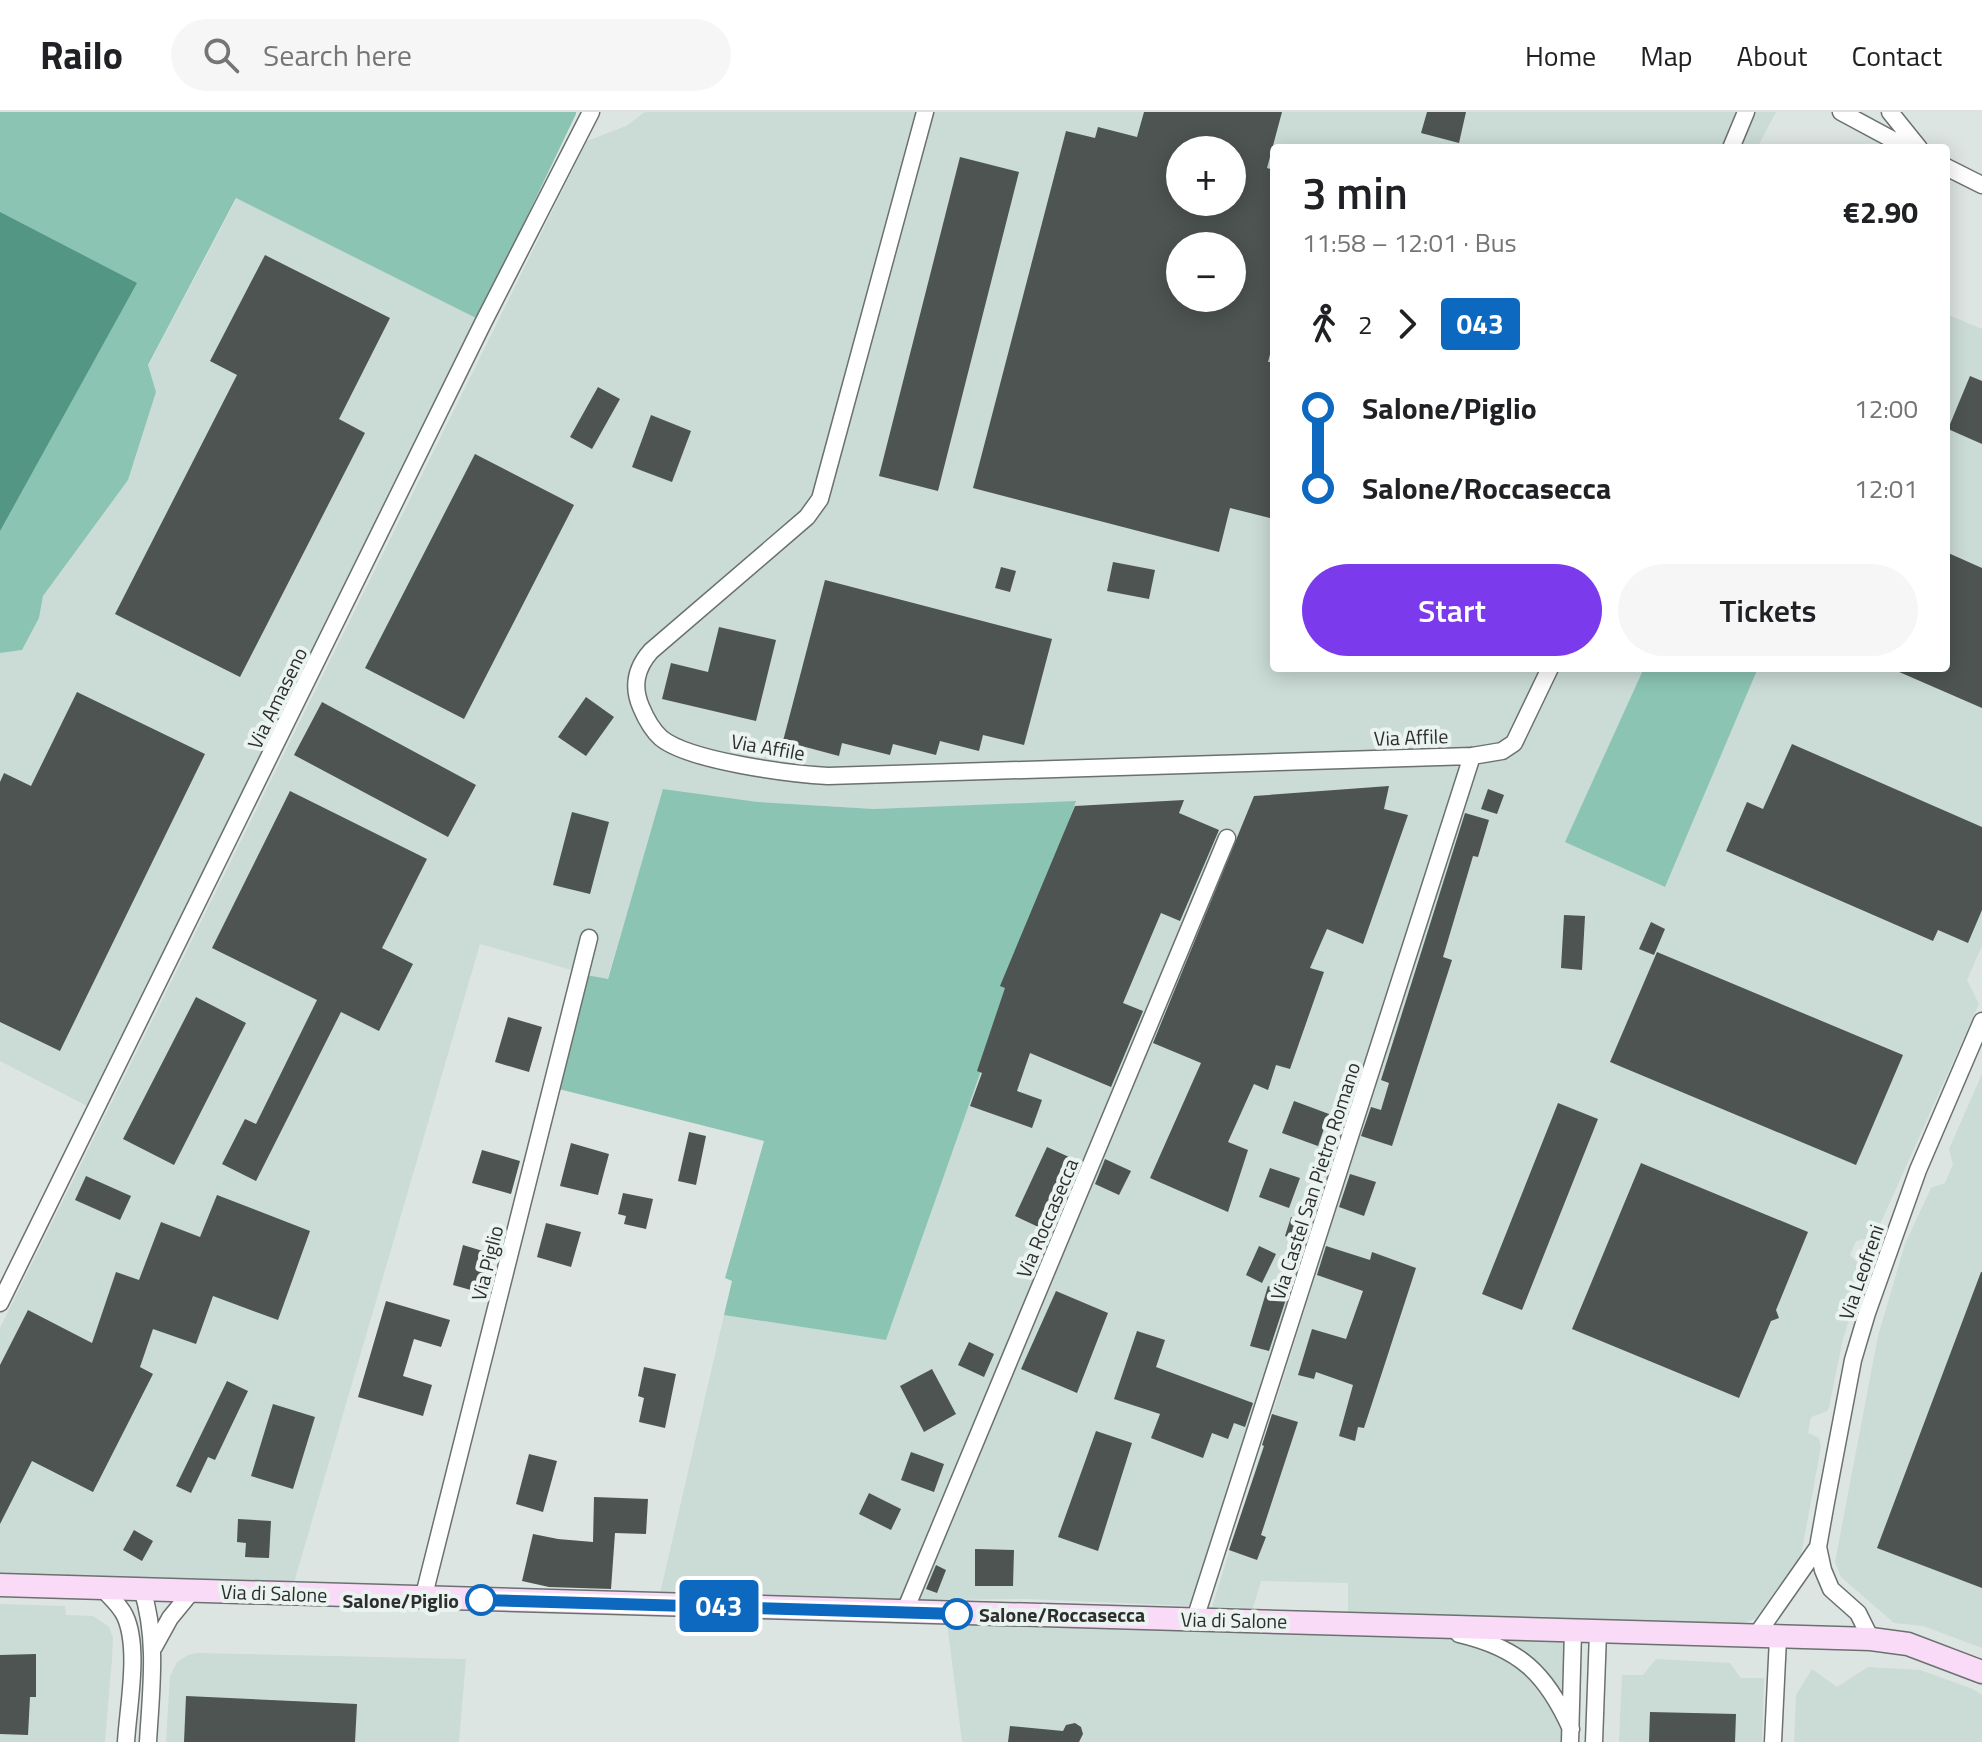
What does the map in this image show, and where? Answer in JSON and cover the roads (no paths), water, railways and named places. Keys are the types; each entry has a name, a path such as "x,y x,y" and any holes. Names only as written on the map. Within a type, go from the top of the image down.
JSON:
{"street":[{"name":"Via Amaseno","path":"0,1303 483,323 591,112"},
{"name":"Via Affile","path":"925,112 820,499 807,517 643,660 635,684 637,697 653,730 671,744 705,756 788,773 828,776 1472,756 1502,751 1514,743 1548,672"},
{"path":"1733,144 1746,112"},
{"path":"1841,112 1901,144"},
{"path":"1890,112 1916,144"},
{"path":"1950,169 1982,185"},
{"name":"Via Castel San Pietro Romano","path":"1195,1619 1472,756"},
{"name":"Via Roccasecca","path":"904,1613 1227,838"},
{"name":"Via Piglio","path":"423,1599 589,938"},
{"name":"Via Leofreni","path":"1766,1638 1818,1547 1853,1360 1867,1313 1918,1170 1982,1021"},
{"name":"Via Leofreni","path":"1818,1547 1831,1589 1858,1613 1871,1639"},
{"name":"Via di Salone","path":"0,1585 1871,1639 1908,1644 1982,1672"},
{"path":"101,1587 126,1617 129,1631 131,1668 126,1742"},
{"path":"142,1589 152,1623 154,1648 148,1742"},
{"path":"154,1648 170,1618 193,1590"},
{"path":"1425,1625 1485,1640 1514,1654 1547,1684 1571,1735"},
{"path":"1571,1735 1573,1631"},
{"path":"1594,1742 1598,1632"},
{"path":"1766,1638 1773,1742"}],"place":[{"name":"Salone/Piglio","path":"481,1600"},
{"name":"Salone/Roccasecca","path":"957,1614"}]}
